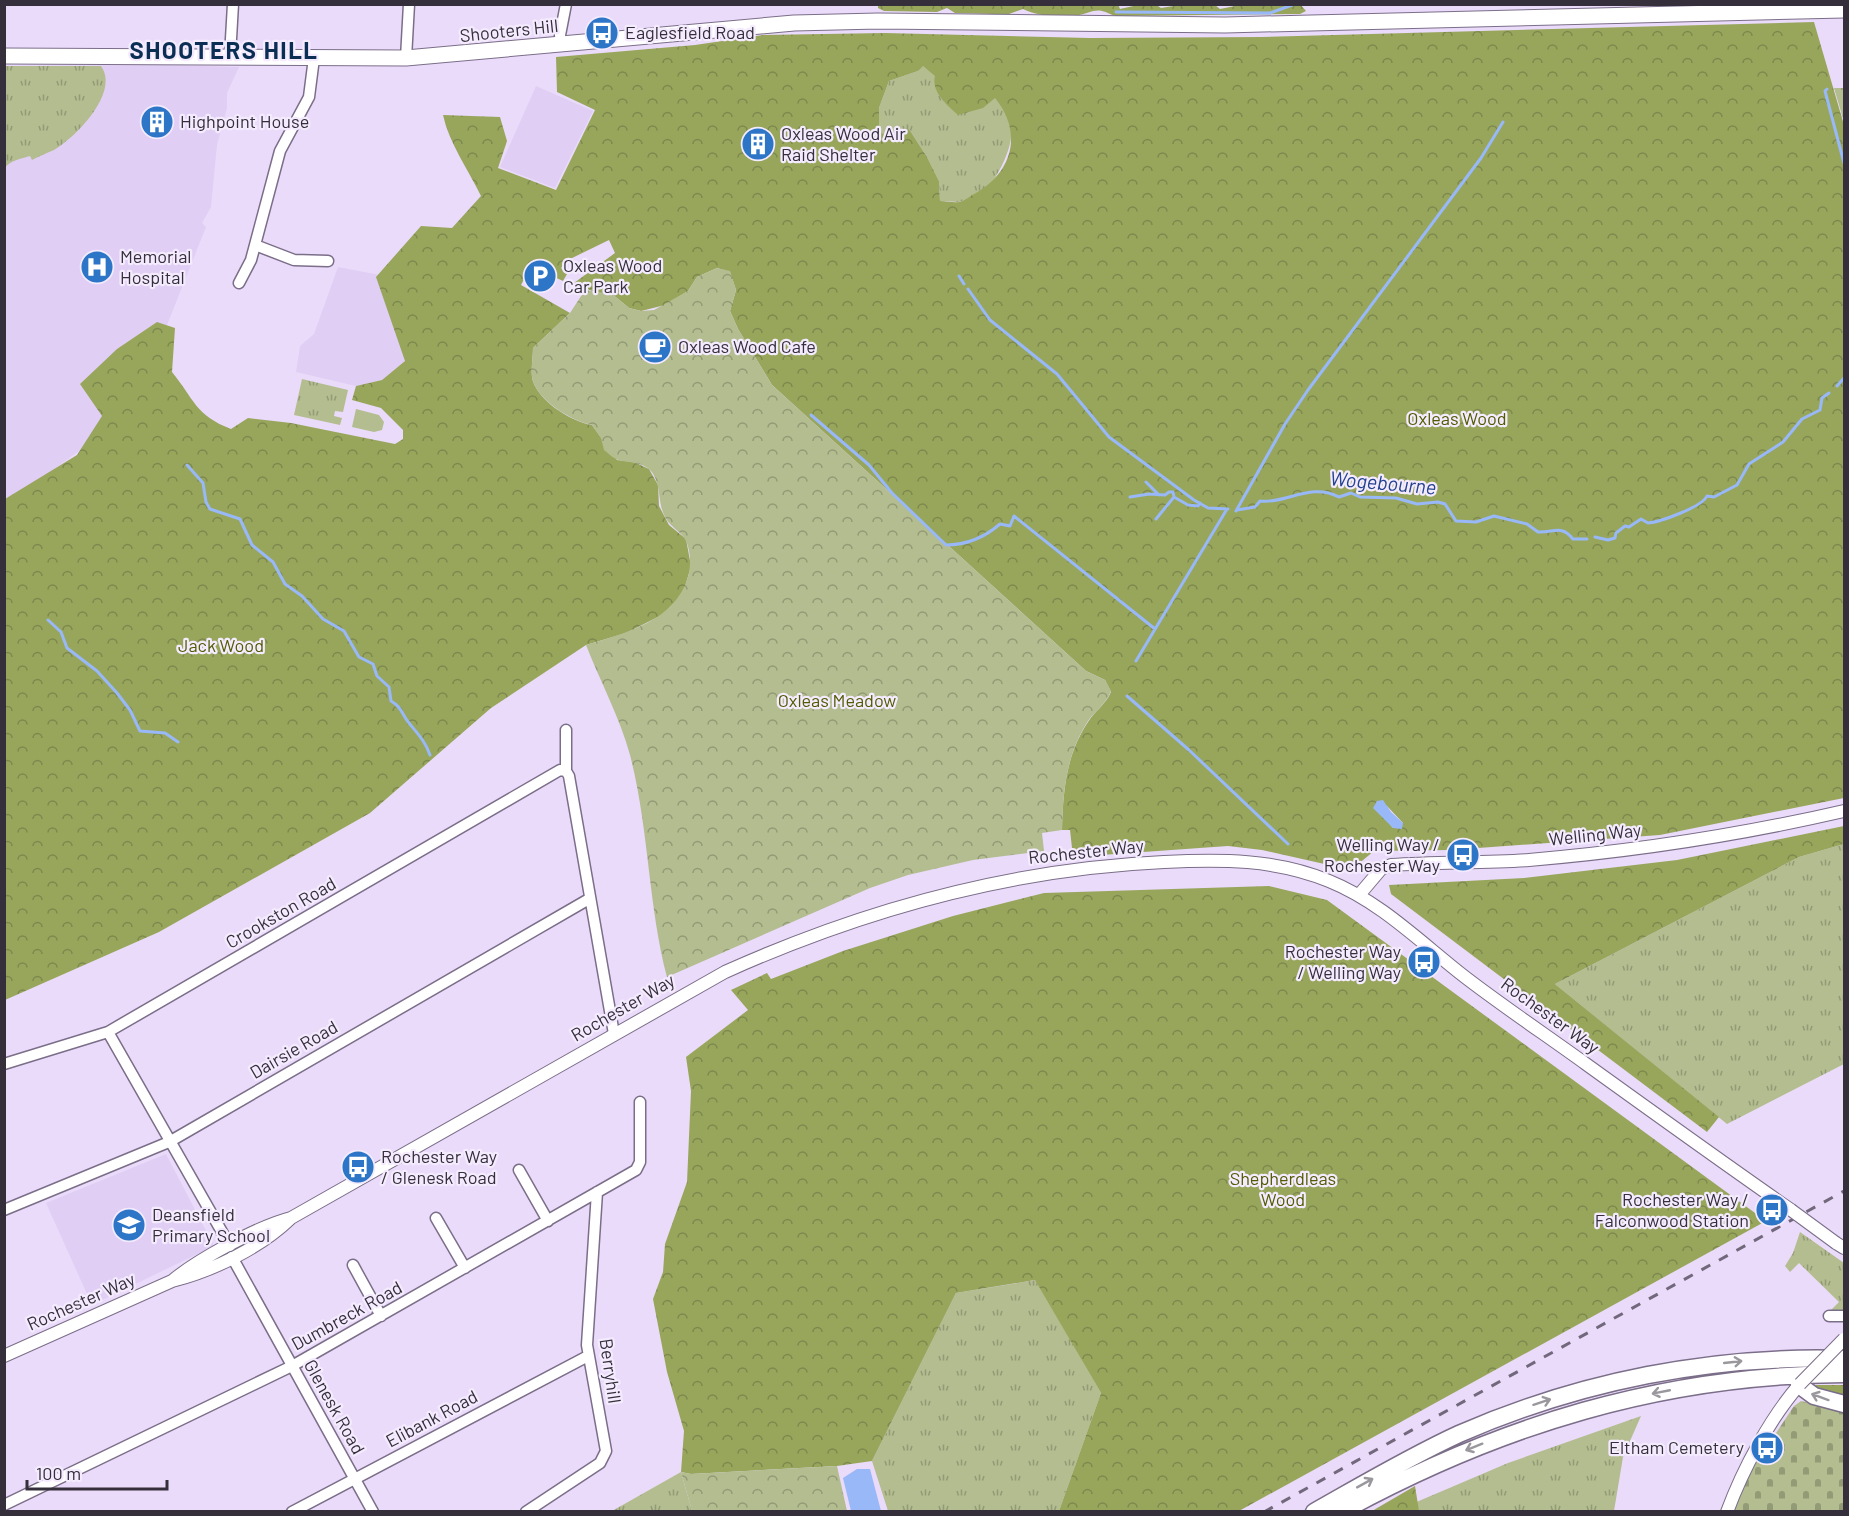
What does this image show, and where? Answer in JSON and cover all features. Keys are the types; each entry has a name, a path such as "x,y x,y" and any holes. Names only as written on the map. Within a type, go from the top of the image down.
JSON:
{"highway":[{"path":"1314,1512 1449,1439 1564,1395 1650,1374 1713,1365 1771,1360 1845,1359"},
{"path":"1341,1512 1425,1468 1478,1445 1593,1407 1648,1394 1730,1381 1845,1374"},
{"path":"1799,1384 1812,1395 1845,1404"}],"main road":[{"name":"Shooters Hill","path":"4,56 406,58 794,23 878,21 1225,25 1845,10"}],"street":[{"path":"230,56 233,4"},
{"path":"406,58 409,4"},
{"path":"561,45 560,35 566,4"},
{"path":"238,283 255,245 280,151 309,97 314,58"},
{"path":"255,245 294,260 328,261"},
{"path":"566,730 566,771 569,776 614,1034"},
{"name":"Crookston Road","path":"4,1064 108,1032 560,770 566,771"},
{"name":"Welling Way","path":"1359,895 1381,869 1391,865 1528,860 1670,845 1756,831 1845,812"},
{"name":"Rochester Way","path":"4,1356 172,1281 195,1275 231,1251 277,1232 291,1218 614,1034 725,972 784,945 917,900 1038,874 1146,863 1232,861 1275,864 1301,870 1359,895 1390,915 1465,977 1840,1245"},
{"name":"Dairsie Road","path":"4,1210 169,1142 589,899"},
{"name":"Glenesk Road","path":"108,1032 231,1251 373,1512"},
{"name":"Dumbreck Road","path":"4,1505 292,1366 548,1221 638,1167 640,1101"},
{"path":"519,1170 548,1221"},
{"name":"Berryhill","path":"526,1512 605,1457 606,1451 588,1356 597,1192"},
{"path":"436,1218 465,1268"},
{"path":"353,1265 381,1316"},
{"path":"1829,1316 1845,1316"},
{"path":"1727,1512 1743,1475 1783,1406 1799,1384 1845,1339"},
{"name":"Elibank Road","path":"292,1512 588,1356"}],"shaded area":[{"name":"Memorial Hospital","path":"5,66 239,67 227,93 227,108 217,145 211,207 202,223 206,227 132,413 29,487 5,516"},
{"path":"536,86 593,111 555,188 500,167"},
{"path":"338,267 385,276 405,361 382,380 356,386 296,372 300,346 314,334"},
{"name":"Deansfield Primary School","path":"166,1154 214,1246 92,1305 46,1203"}],"green space":[{"path":"878,4 1118,4 1120,9 1138,5 1161,8 1201,4 1215,5 1220,9 1240,5 1300,4 1306,11 1300,14 1116,16 1104,11 1093,11 1079,15 1057,16 1036,14 1023,9 1009,14 955,13 947,8 937,12 884,11 878,8"},
{"name":"Oxleas Wood","path":"1814,22 1844,125 1844,798 1660,835 1451,850 1374,851 1351,870 1262,850 1228,846 1073,857 1070,830 1062,830 1067,774 1070,760 1081,735 1111,692 1105,680 1086,671 772,385 738,329 730,311 736,290 730,272 717,268 697,277 688,291 665,305 641,311 629,308 612,294 599,294 574,283 615,253 609,240 568,260 561,268 567,274 563,281 531,266 521,285 570,313 533,348 532,377 540,393 555,408 574,419 592,425 617,460 634,462 649,469 658,485 659,506 669,525 686,539 691,566 683,594 662,615 626,633 586,645 491,708 370,813 159,932 5,1000 5,499 77,455 102,416 80,384 117,349 157,322 175,328 172,372 202,412 231,429 248,418 291,423 395,444 403,439 403,430 381,408 352,400 356,386 382,380 405,361 376,277 421,226 452,228 481,196 454,146 443,115 500,117 507,141 498,168 556,190 595,110 557,92 556,57 695,45 763,35 885,33 1090,38 1261,37","holes":["923,66 935,76 934,82 938,93 958,115 983,108 995,98 1009,124 1011,137 1006,163 989,184 961,201 940,201 939,181 909,129 883,134 879,131 879,108 889,81 918,71","1387,806 1403,823 1393,828 1389,823"]},
{"path":"922,65 948,80 994,97 1009,114 1012,124 1011,135 1001,167 990,184 964,201 940,201 939,181 909,129 883,135 879,131 879,108 889,81 918,71"},
{"path":"5,66 101,66 105,77 105,88 100,101 84,125 63,144 32,160 30,156 13,161 5,168"},
{"path":"1834,88 1844,88 1844,122"},
{"name":"Oxleas Meadow","path":"717,268 730,271 736,290 730,311 738,329 772,385 1086,671 1105,680 1111,691 1088,721 1075,747 1067,774 1062,830 1042,833 1044,851 973,860 908,875 870,888 667,977 656,922 641,810 630,755 586,645 632,630 661,615 682,592 688,577 689,550 684,538 665,517 658,487 650,470 639,464 613,457 604,450 601,438 592,425 574,419 555,408 540,393 532,377 533,348 570,313 585,290 612,294 629,308 641,311 654,310 688,291 697,277"},
{"path":"302,379 348,390 343,412 335,411 334,416 342,418 340,425 294,415"},
{"path":"356,409 379,415 384,422 382,430 374,432 352,427"},
{"path":"1844,826 1844,844 1799,857 1555,984 1719,1117 1707,1132 1391,894 1389,885 1524,878 1677,860"},
{"path":"1844,844 1844,1064 1727,1124 1555,984 1799,857"},
{"name":"Shepherdleas Wood","path":"1269,886 1327,900 1766,1221 1239,1511 1059,1511 1101,1393 1035,1280 956,1293 872,1461 837,1466 691,1474 681,1472 684,1431 667,1372 653,1299 663,1272 665,1244 687,1182 691,1091 686,1057 748,1010 731,990 767,973 771,979 843,951 953,916 1044,893"},
{"path":"1800,1232 1844,1263 1844,1311 1830,1311 1839,1302 1799,1263 1790,1272 1785,1266 1793,1253"},
{"path":"1036,1280 1101,1393 1059,1511 888,1511 872,1461 956,1293"},
{"path":"1816,1385 1844,1385 1844,1398 1810,1390"},
{"path":"1801,1401 1844,1411 1844,1511 1731,1512 1744,1481 1794,1406"},
{"path":"1641,1416 1623,1457 1614,1511 1393,1512 1508,1463"},
{"path":"837,1466 847,1511 692,1511 681,1472 691,1474"},
{"path":"681,1472 692,1511 612,1511"},
{"path":"1415,1486 1419,1511 1372,1511"}],"water":[{"path":"1383,800 1391,812 1403,823 1402,829 1393,828 1373,808 1377,801"},
{"path":"857,1469 870,1469 881,1511 851,1511 843,1478"}],"waterway":[{"path":"1116,12 1270,13 1295,4"},
{"name":"Wogebourne","path":"1827,89 1825,91 1844,163"},
{"path":"1236,511 1285,424 1308,390 1481,158 1503,122"},
{"name":"Wogebourne","path":"959,276 964,284"},
{"name":"Wogebourne","path":"968,289 990,320 1057,374 1109,437 1194,500 1208,508 1228,509"},
{"name":"Wogebourne","path":"1837,386 1844,378"},
{"name":"Wogebourne","path":"1595,537 1608,540 1615,538 1616,533 1625,526 1629,527 1641,519 1648,523 1671,517 1697,505 1707,496 1714,497 1737,485 1749,464 1783,442 1802,419 1820,410 1822,398 1829,393"},
{"path":"811,415 869,465 892,493 946,545 961,544 975,539 1000,524 1010,526 1014,516 1155,629"},
{"path":"187,465 203,483 206,502 210,509 240,519 252,545 273,562 285,584 302,596 323,619 344,631 359,657 373,664 377,676 389,687 391,701 400,708 430,755"},
{"path":"1146,482 1159,495"},
{"path":"1130,497 1149,494 1165,495 1173,492 1174,497 1188,505 1198,506 1200,503"},
{"name":"Wogebourne","path":"1237,510 1255,507 1260,501 1280,500 1308,492 1328,493 1339,497 1351,493 1360,497 1396,498 1417,504 1438,502 1445,504 1456,521 1476,522 1494,516 1527,524 1538,532 1561,530 1573,539 1587,539"},
{"path":"1156,519 1174,497"},
{"path":"1136,661 1227,509"},
{"path":"48,620 61,632 67,648 97,671 117,693 130,710 140,731 165,733 178,742"},
{"path":"1127,696 1189,750 1288,844"}],"railway":[{"path":"1264,1512 1844,1191"}],"place":[{"name":"Eaglesfield Road","path":"602,33"},
{"name":"Highpoint House","path":"157,122"},
{"name":"Oxleas Wood Air Raid Shelter","path":"758,144"},
{"name":"Memorial Hospital","path":"97,267"},
{"name":"Oxleas Wood Car Park","path":"540,276"},
{"name":"Oxleas Wood Cafe","path":"655,347"},
{"name":"Welling Way / Rochester Way","path":"1463,855"},
{"name":"Rochester Way / Welling Way","path":"1424,962"},
{"name":"Rochester Way / Glenesk Road","path":"358,1167"},
{"name":"Rochester Way / Falconwood Station","path":"1772,1210"},
{"name":"Deansfield Primary School","path":"129,1225"},
{"name":"Eltham Cemetery","path":"1767,1448"}],"district":[{"name":"SHOOTERS HILL","path":"224,51"}],"park label":[{"name":"Jack Wood","path":"221,646"}]}
